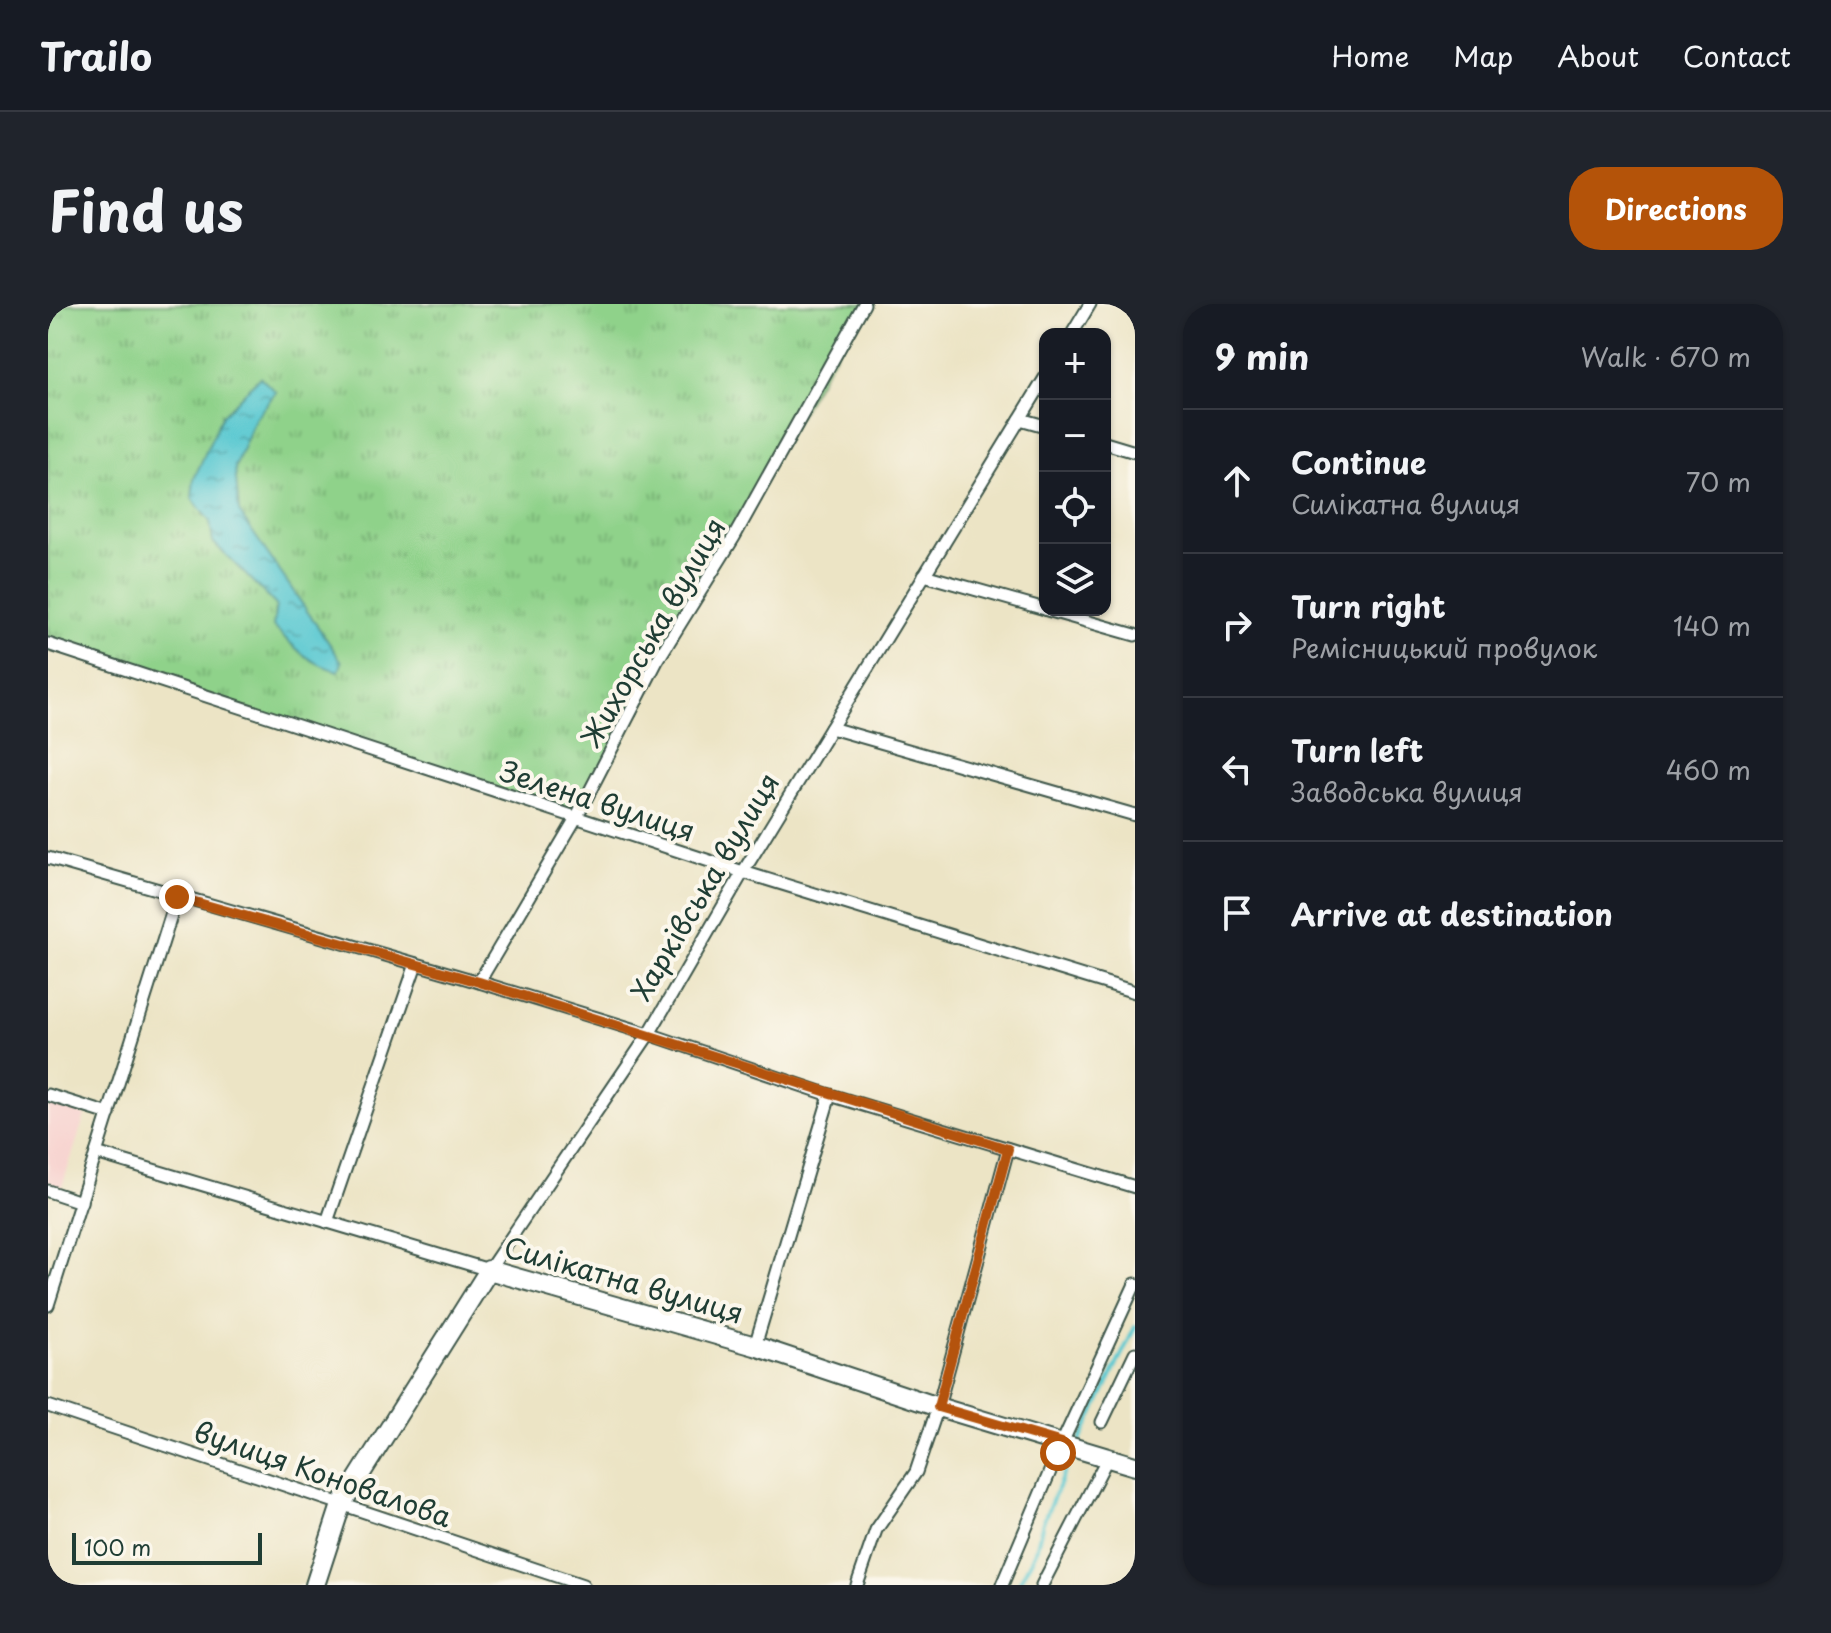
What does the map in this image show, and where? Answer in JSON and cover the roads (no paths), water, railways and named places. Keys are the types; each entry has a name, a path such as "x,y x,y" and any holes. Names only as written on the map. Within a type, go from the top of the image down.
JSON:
{"main road":[{"name":"Силікатна вулиця","path":"489,1270 755,1346 938,1407 1135,1466"},
{"name":"Харківська вулиця","path":"315,1585 341,1505 489,1270"}],"street":[{"name":"Жихорська вулиця","path":"479,982 576,818 657,661 734,537 864,304"},
{"path":"1076,328 1090,304"},
{"name":"Харківська вулиця","path":"489,1270 649,1034 743,872 1039,388"},
{"path":"1020,419 1039,424"},
{"path":"1111,445 1135,452"},
{"path":"924,575 1039,608"},
{"path":"1067,616 1135,635"},
{"name":"Зелена вулиця","path":"48,644 743,872 1135,992"},
{"path":"831,728 1135,815"},
{"path":"48,858 479,982 649,1034 830,1095 1135,1187"},
{"path":"48,1305 177,897"},
{"path":"327,1222 416,964"},
{"path":"48,1095 109,1114"},
{"path":"755,1346 830,1095"},
{"path":"857,1585 876,1530 916,1472 938,1407 1008,1149"},
{"name":"Силікатна вулиця","path":"96,1153 489,1270"},
{"path":"48,1191 81,1202"},
{"path":"1002,1585 1072,1446 1135,1284"},
{"path":"1102,1422 1135,1353"},
{"name":"вулиця Коновалова","path":"48,1406 583,1585"},
{"path":"1042,1585 1108,1457"}],"water":[{"path":"260,377 276,392 255,419 235,468 239,512 342,662 339,671 311,659 273,626 276,605 213,542 210,522 192,498 194,479 222,415"}],"waterway":[{"path":"1079,1443 1135,1327"},
{"path":"1018,1585 1036,1551 1043,1522 1072,1454"}]}
